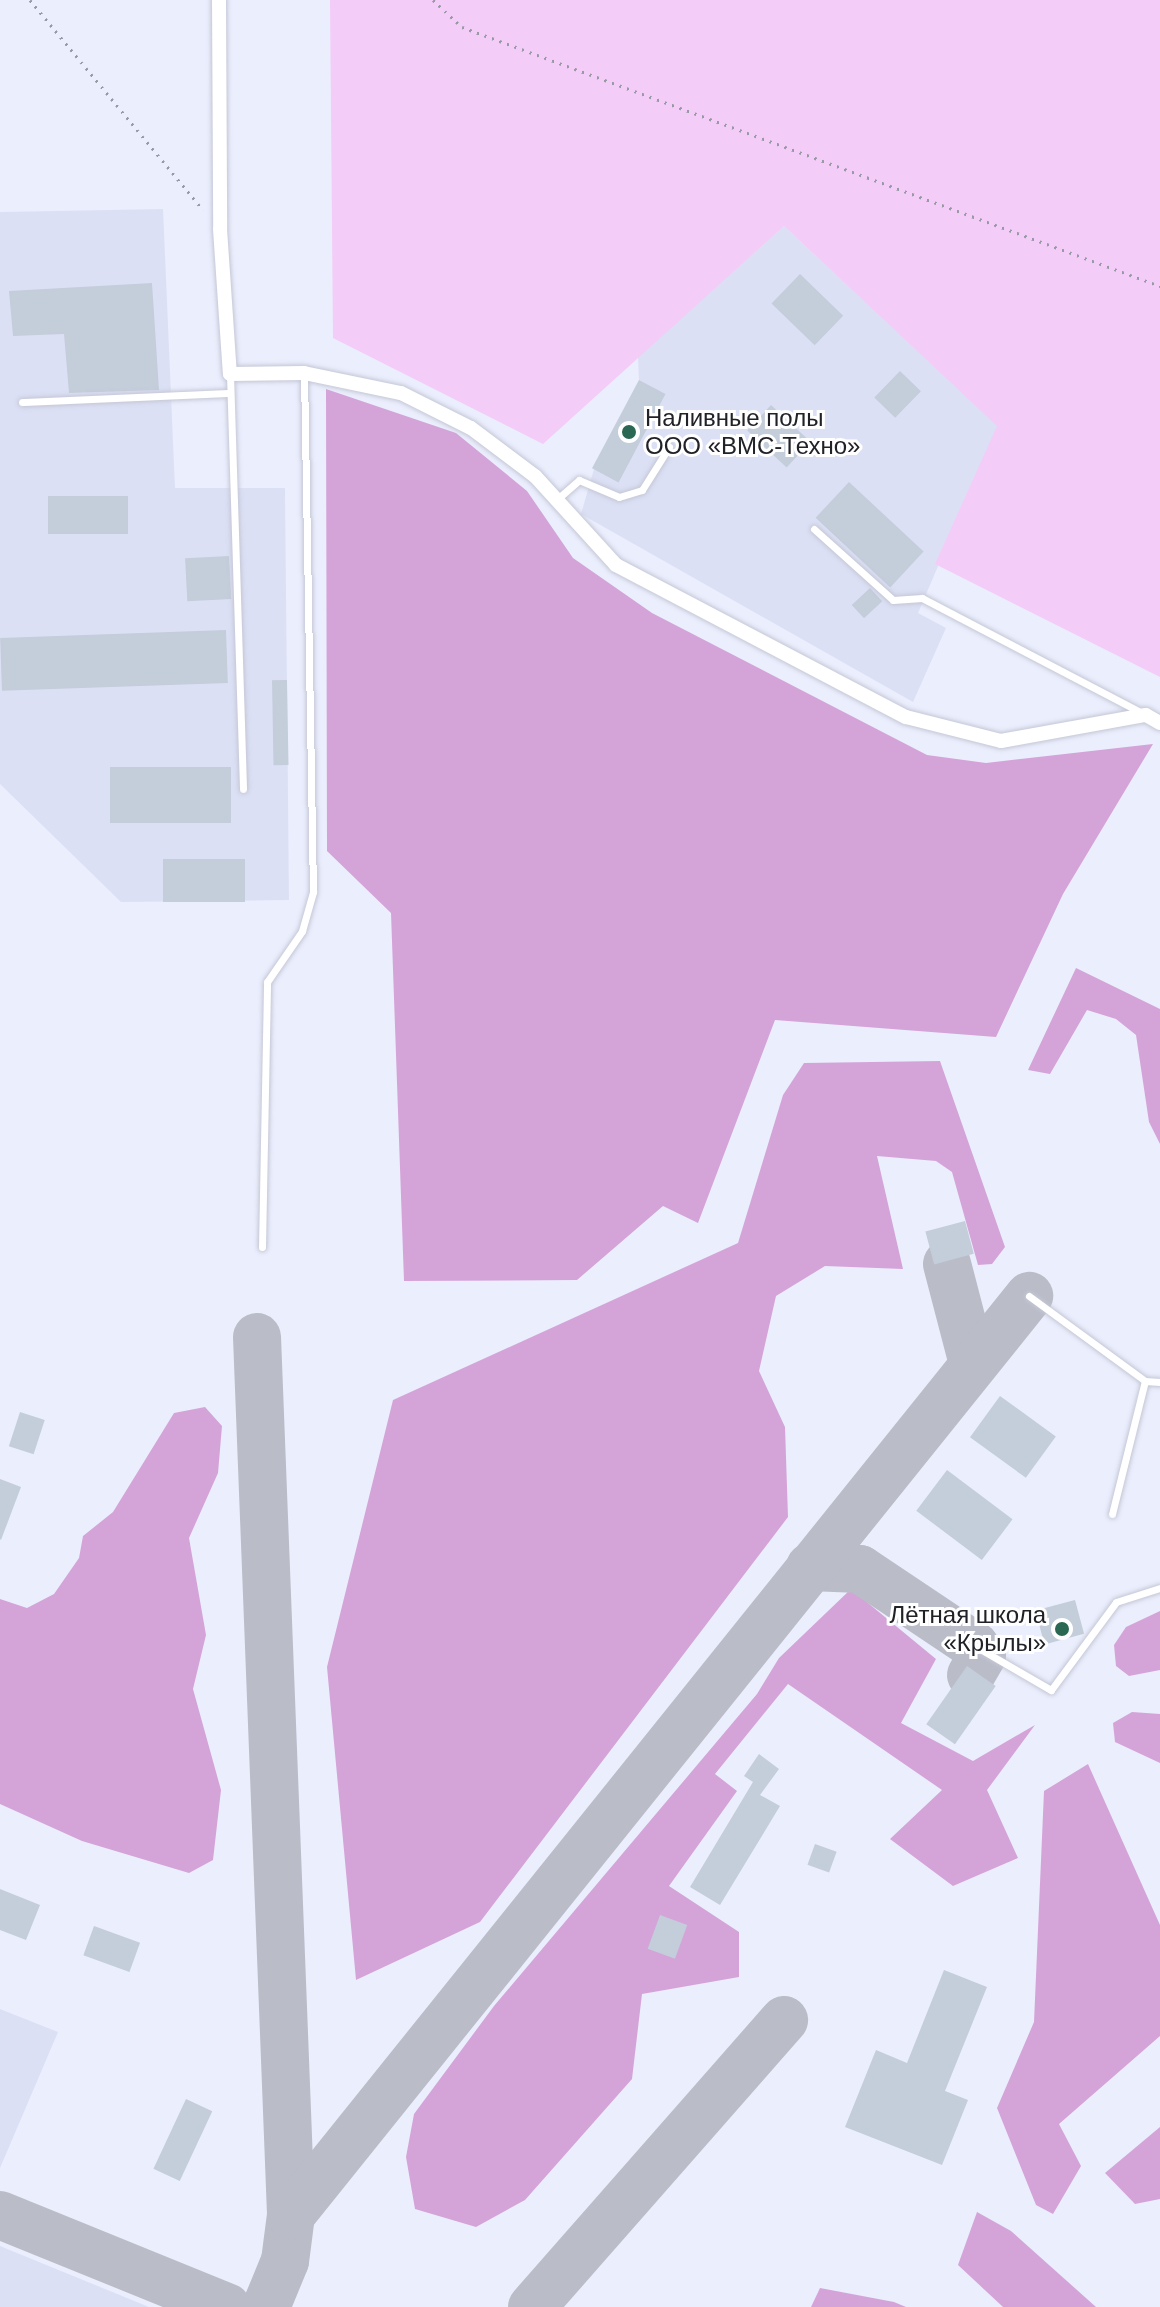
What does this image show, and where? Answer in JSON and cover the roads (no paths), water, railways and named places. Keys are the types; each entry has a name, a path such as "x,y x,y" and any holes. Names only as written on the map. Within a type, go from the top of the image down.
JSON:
{"street":[{"path":"219,0 220,229 230,374 304,373 401,393 471,428 535,476 554,503 616,565 667,597 906,717 1001,741 1146,715 1160,723"}],"lane":[{"path":"262,1247 267,982 302,931 313,892 304,373"},
{"path":"230,374 243,789"},
{"path":"22,402 230,393"},
{"path":"554,503 579,480 619,497 642,490 669,447"},
{"path":"814,529 893,600 922,598 1146,715"},
{"path":"1029,1296 1145,1381 1160,1382"},
{"path":"1112,1514 1145,1381"},
{"path":"975,1646 1051,1690 1116,1602 1160,1588"}],"place":[{"name":"Наливные полы ООО «ВМС-Техно»","path":"629,432"},
{"name":"Лётная школа «Крылы»","path":"1062,1629"}]}
